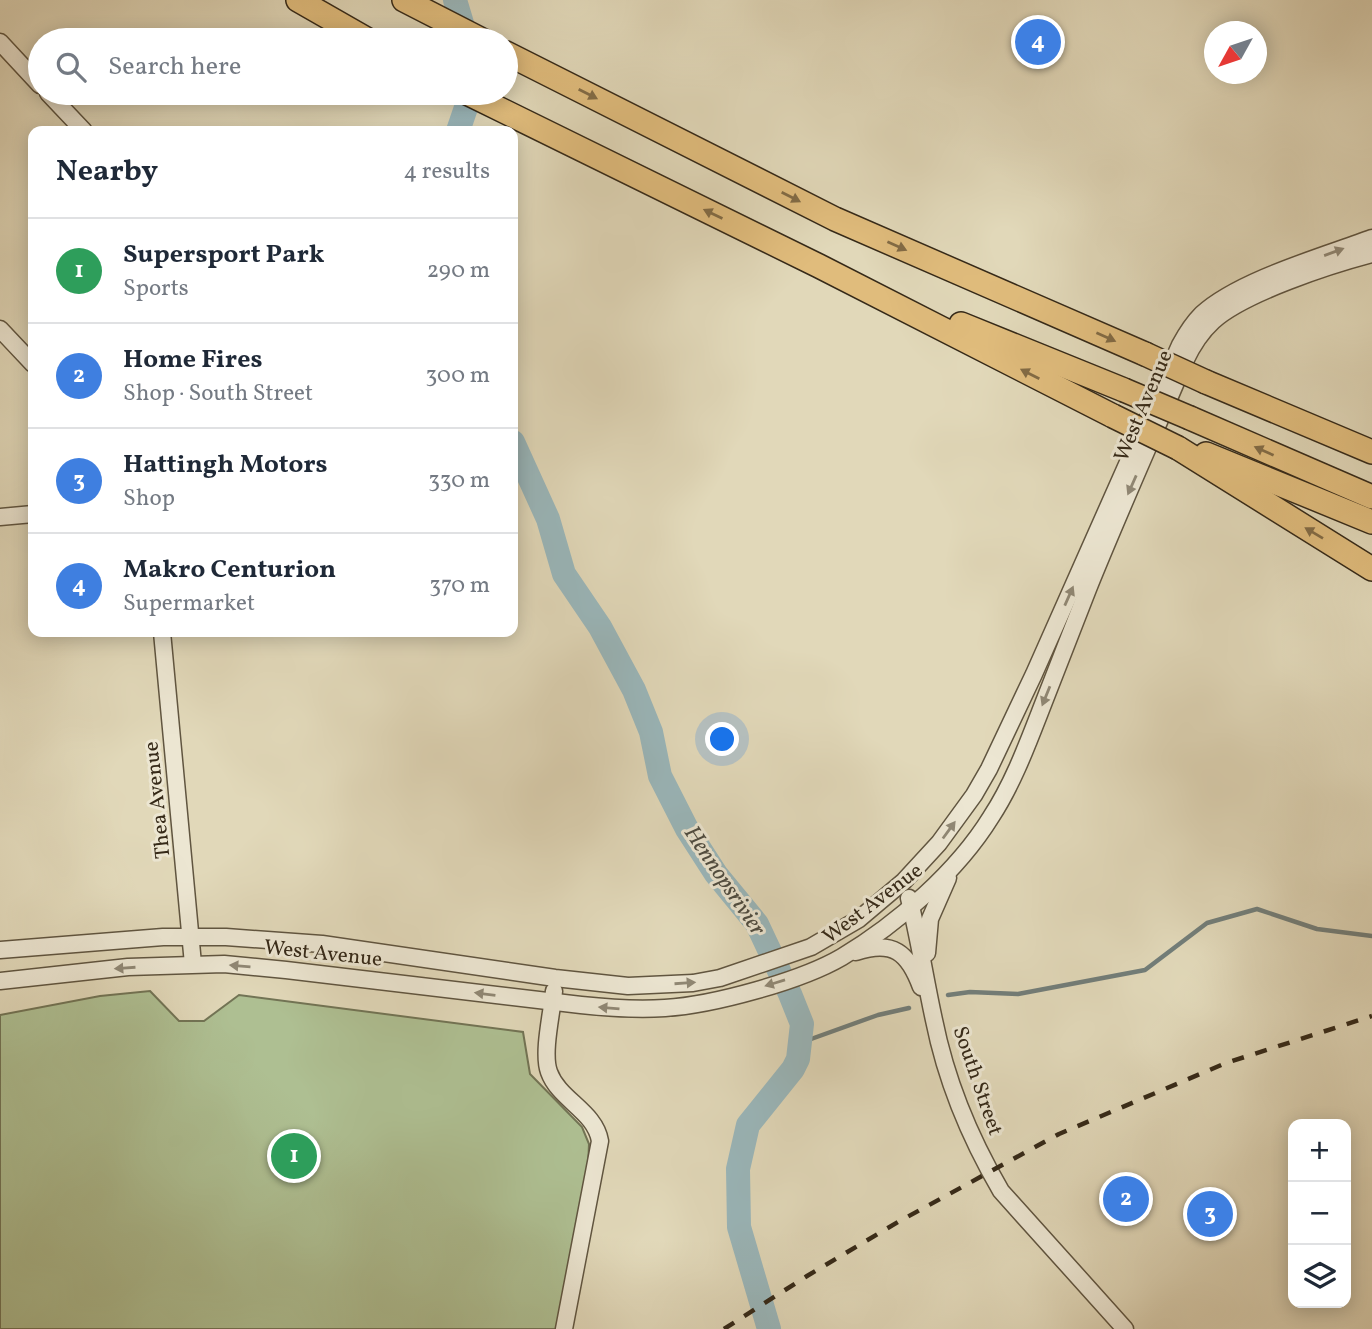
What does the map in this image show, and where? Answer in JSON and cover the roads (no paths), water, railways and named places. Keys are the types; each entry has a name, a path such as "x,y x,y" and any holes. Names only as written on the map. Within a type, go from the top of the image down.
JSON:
{"highway":[{"path":"298,0 347,28"},
{"path":"405,1 458,28"},
{"path":"518,59 835,219 1372,452"},
{"path":"491,105 818,266 1178,449 1372,569"},
{"path":"818,266 1124,390 1372,497"},
{"path":"1178,449 1208,455 1372,522"}],"street":[{"path":"0,42 28,72"},
{"path":"59,105 79,126"},
{"name":"West Avenue","path":"0,950 191,937 322,944 628,986 693,983 720,978 811,947 859,919 904,881 939,843 989,769 1189,328 1216,303 1241,289 1372,238"},
{"name":"West Avenue","path":"0,981 128,967 193,964 286,970 620,1009 666,1008 728,997 802,975 841,957 911,906 955,864 992,816 1016,770 1102,555 1185,360 1200,334 1221,314 1246,299 1372,254"},
{"path":"0,330 28,360"},
{"path":"0,517 28,514"},
{"name":"Thea Avenue","path":"162,637 193,964"},
{"path":"925,971 930,919 955,864"},
{"name":"South Street","path":"904,881 934,1023 964,1121 1001,1191 1125,1329"},
{"path":"841,957 880,947 905,956 913,966 934,1023"},
{"path":"555,978 546,1060 548,1072 557,1086 596,1127 600,1141 564,1329"}],"waterway":[{"name":"Hennopsrivier","path":"455,0 463,28"},
{"name":"Hennopsrivier","path":"460,126 467,105"},
{"name":"Hennopsrivier","path":"518,453 548,519 564,574 600,627 634,690 651,732 660,776 687,829 716,874 757,924 802,1024 798,1059 748,1125 738,1169 739,1227 769,1329"},
{"path":"948,995 970,992 1018,994 1145,970 1207,923 1257,909 1317,929 1372,936"},
{"path":"800,1043 878,1015 909,1008"}],"railway":[{"path":"724,1329 898,1222 1059,1134 1226,1063 1372,1016"}],"place":[{"name":"Makro Centurion","path":"1038,42"},
{"name":"Supersport Park","path":"294,1156"},
{"name":"Home Fires","path":"1126,1199"},
{"name":"Hattingh Motors","path":"1210,1214"}]}
